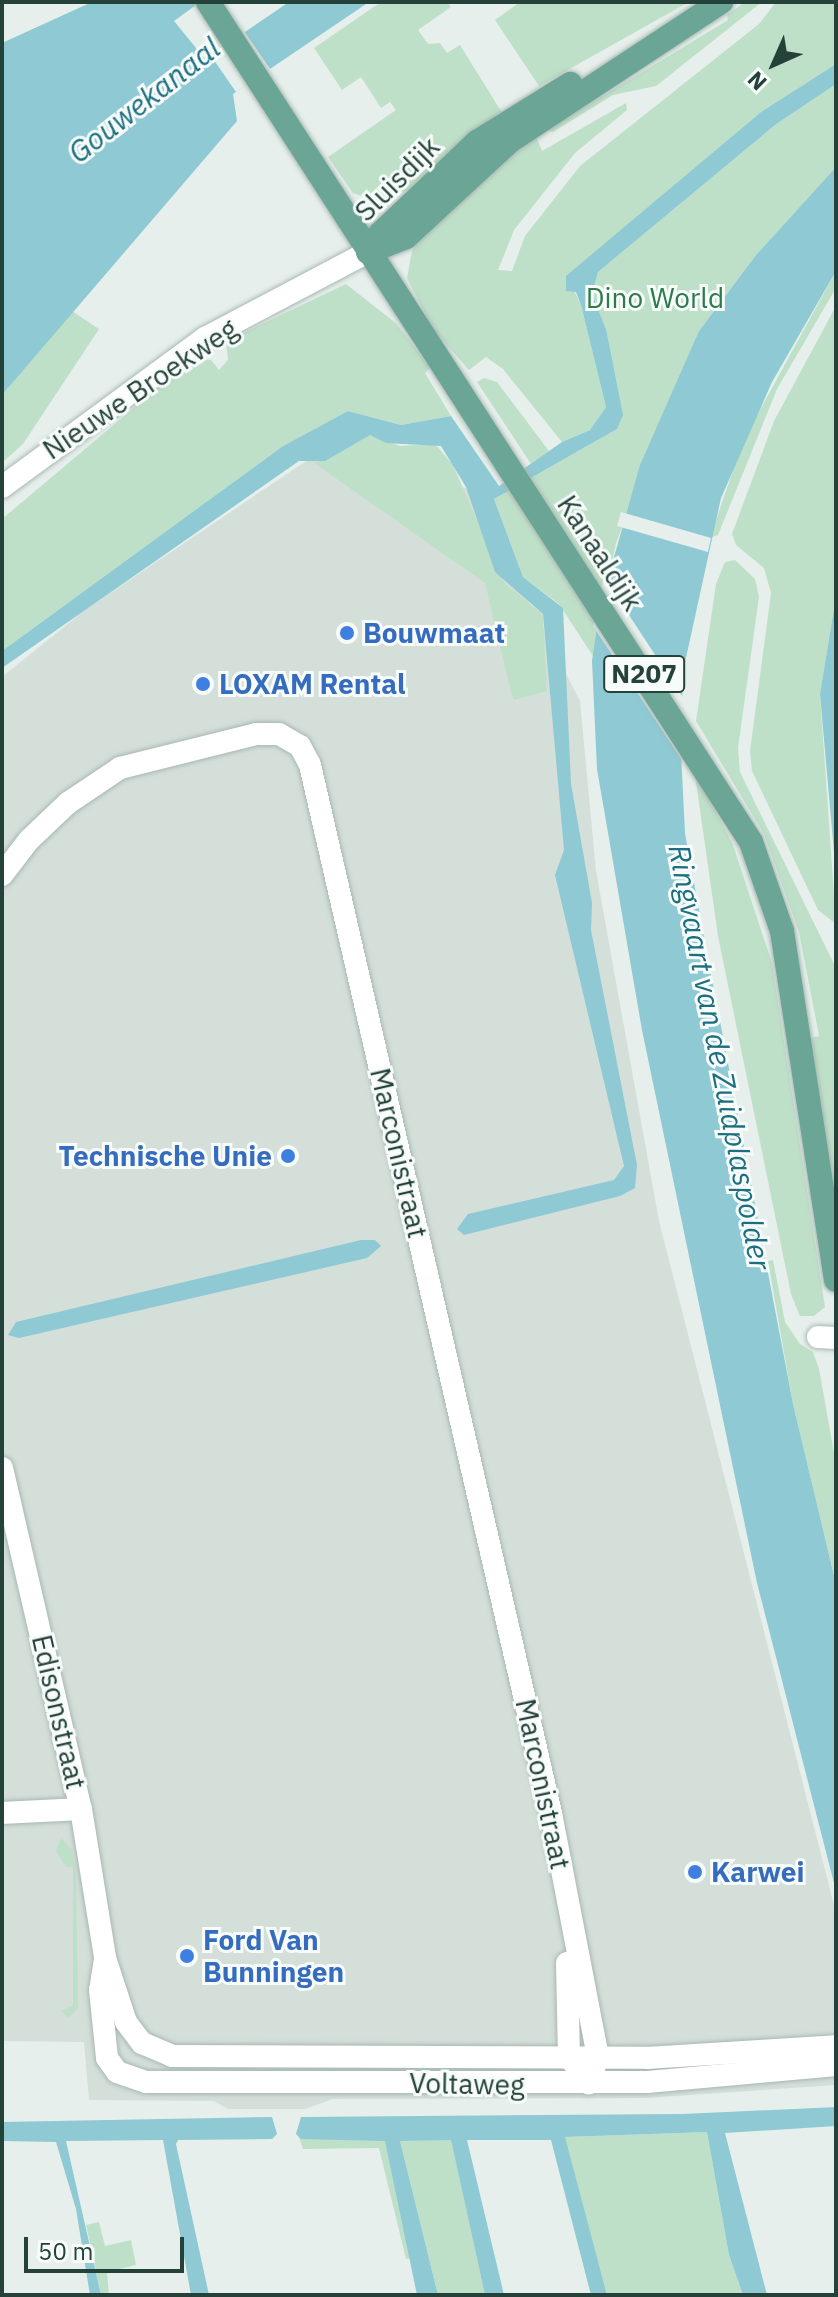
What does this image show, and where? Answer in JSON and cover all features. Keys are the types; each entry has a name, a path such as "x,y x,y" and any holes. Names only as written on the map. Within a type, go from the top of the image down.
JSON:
{"main road":[{"name":"Kanaaldijk","path":"208,2 751,842 782,931 796,1004 836,1280"},
{"name":"Sluisdijk","path":"368,252 406,237 510,141 721,2"}],"street":[{"name":"Nieuwe Broekweg","path":"2,487 205,338 368,252"},
{"name":"Marconistraat","path":"2,875 29,840 68,803 120,768 256,734 279,734 300,746 310,765 498,1582 598,2057"},
{"name":"Edisonstraat","path":"2,1468 81,1809 105,1958 121,2011 142,2043"},
{"path":"2,1813 81,1809"},
{"name":"Marconistraat","path":"566,1902 569,2057"},
{"name":"Edisonstraat","path":"105,1958 100,1990 107,2058"},
{"name":"Voltaweg","path":"142,2043 172,2056 692,2058 836,2046"},
{"path":"569,2057 589,2083"},
{"path":"589,2083 598,2057"},
{"name":"Voltaweg","path":"107,2058 117,2072 146,2082 589,2083 836,2065"}],"shaded area":[{"path":"318,453 470,489 580,701 596,871 659,1221 836,1913 836,2085 646,2098 333,2099 305,2109 228,2109 214,2101 89,2100 84,2042 2,2041 2,677 85,610"}],"green space":[{"path":"381,2 447,2 451,7 418,30 428,44 440,43 447,53 460,45 501,111 410,189 379,203 353,193 328,157 396,110 390,102 381,108 361,77 342,90 314,48"},
{"path":"520,2 689,2 539,86 495,20"},
{"path":"745,2 762,2 656,86 613,95 553,132 547,130 728,20 727,15"},
{"path":"776,2 836,2 836,64 761,112 567,276 581,305 606,407 590,430 562,442 503,369 486,357 469,370 433,329 407,278 412,251 422,235 534,131 542,151 626,103 627,110 575,153 514,230 498,270 512,271 525,236 580,166 759,24"},
{"name":"Dino World","path":"836,84 836,167 756,255 699,331 616,543 593,656 559,604 523,577 494,499 617,429 606,329 592,294 598,272 775,125"},
{"path":"836,271 836,288 777,389 718,535 710,538 743,441"},
{"path":"346,284 397,324 430,368 425,373 451,416 401,425 348,411 283,446 2,651 2,519 187,363 196,358 211,360 219,370 228,360 226,341"},
{"path":"836,306 836,596 820,694 836,924 818,910 752,771 750,751 771,593 764,568 736,545 732,534 774,421"},
{"path":"72,311 99,329 23,444 2,463 2,395"},
{"path":"484,378 497,382 549,451 531,464 477,382"},
{"path":"370,435 400,446 435,444 453,465 504,583 543,614 547,691 514,700 485,583 314,463"},
{"path":"735,560 755,579 759,597 738,748 740,772 836,968 836,1205 811,1038 819,1036 799,932 764,834 696,721 716,584 725,562"},
{"path":"695,775 732,842 772,963 825,1307 814,1316 800,1316 791,1294 718,936"},
{"path":"773,1260 785,1322 800,1344 813,1352 819,1369 836,1464 836,1584 793,1404 768,1261"},
{"path":"61,1838 72,1850 76,1874 78,2008 68,2018 61,2011 73,2005 73,1867 66,1867 56,1851"},
{"path":"707,2132 729,2255 743,2295 607,2295 564,2137"},
{"path":"299,2137 385,2140 412,2258 406,2259 379,2148 303,2149"},
{"path":"451,2139 485,2295 438,2295 400,2141"},
{"path":"99,2222 105,2246 131,2240 136,2265 107,2272 109,2295 101,2295 86,2225"}],"water":[{"name":"Gouwekanaal","path":"92,2 200,2 174,21 205,59 289,2 369,2 233,94 237,121 2,395 2,43"},
{"path":"836,64 836,84 775,125 598,272 592,294 606,329 623,415 617,429 494,499 523,577 563,608 571,784 592,903 591,930 637,1165 635,1188 620,1196 464,1235 457,1229 468,1214 614,1180 624,1166 555,875 564,850 543,614 495,572 466,487 441,446 386,443 370,435 325,461 299,461 2,668 2,651 283,446 348,411 401,425 451,416 499,486 562,442 590,430 606,407 581,305 576,292 566,291 566,276 761,112"},
{"name":"Ringvaart van de Zuidplaspolder","path":"836,167 836,271 772,382 721,498 684,667 680,733 685,833 704,937 793,1404 836,1584 836,1891 757,1583 642,1030 597,769 592,661 600,607 640,465 699,331 756,255"},
{"path":"836,596 836,875 820,694"},
{"path":"361,1240 375,1240 381,1246 367,1258 19,1338 8,1335 16,1322"},
{"path":"836,2107 836,2126 725,2133 767,2295 743,2295 729,2255 707,2132 565,2137 607,2295 591,2295 551,2140 467,2140 504,2295 485,2295 451,2140 400,2141 438,2295 417,2295 385,2141 301,2139 296,2134 301,2117 683,2114"},
{"path":"272,2117 277,2134 272,2139 178,2140 176,2144 209,2295 191,2295 163,2140 66,2141 101,2295 90,2295 76,2209 56,2142 2,2141 2,2122"}],"pier":[{"path":"244,31 270,69 236,92 209,53"},
{"path":"621,512 711,538 708,552 617,526"},
{"path":"604,577 686,702 686,766 593,626"}],"place":[{"name":"Bouwmaat","path":"347,633"},
{"name":"LOXAM Rental","path":"203,684"},
{"name":"Technische Unie","path":"288,1156"},
{"name":"Karwei","path":"695,1872"},
{"name":"Ford Van Bunningen","path":"187,1956"}]}
